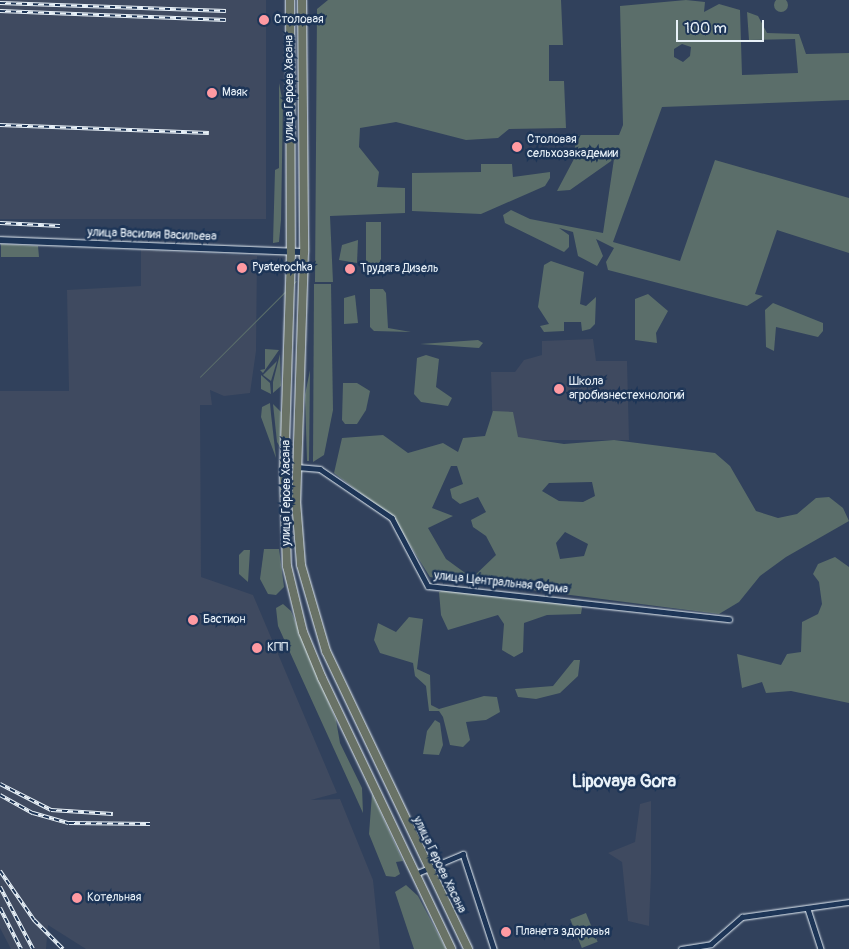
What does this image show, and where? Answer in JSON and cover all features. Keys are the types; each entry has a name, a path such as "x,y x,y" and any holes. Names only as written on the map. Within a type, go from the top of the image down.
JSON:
{"main road":[{"name":"улица Героев Хасана","path":"290,0 291,252 284,473 287,566 312,654 451,949"},
{"name":"улица Героев Хасана","path":"302,0 304,252 297,467 297,540 318,629 427,868 468,949"},
{"name":"улица Василия Васильева","path":"0,240 304,252"}],"street":[{"name":"улица Центральная Ферма","path":"297,467 320,469 392,518 428,586 729,619"},
{"path":"415,874 463,854 494,949"},
{"path":"681,949 711,944 742,917 849,902"},
{"path":"808,909 821,949"}],"shaded area":[{"path":"781,-2 786,0 788,5 786,10 781,12 776,10 774,5 776,0"},
{"path":"0,0 266,0 266,219 0,219"},
{"path":"328,0 561,0 563,45 549,45 549,81 564,81 566,128 509,129 498,138 466,140 396,122 360,128 359,147 379,172 377,187 405,188 405,213 330,216 333,282 315,282 317,9"},
{"path":"686,0 705,2 704,12 719,4 740,10 742,75 798,73 795,39 749,40 747,12 758,16 767,33 799,34 806,54 849,53 849,100 662,107 613,242 680,261 715,160 849,198 849,253 777,230 755,294 763,296 747,306 608,270 606,262 614,248 596,239 603,256 597,266 578,256 573,232 559,228 569,235 569,247 564,252 505,223 503,215 511,210 530,219 603,233 614,159 570,190 557,191 575,157 575,135 619,135 623,125 620,6","holes":["682,44 691,47 690,56 683,62 674,57 674,49"]},
{"path":"279,83 283,103 281,220 279,242 273,243 275,170 279,168"},
{"path":"481,164 512,164 513,177 550,172 550,178 545,186 481,214 412,211 412,173 481,172"},
{"path":"366,222 381,222 381,266 366,266"},
{"path":"358,240 357,263 339,260 342,245"},
{"path":"1,244 38,246 39,257 1,257"},
{"path":"141,250 257,256 256,351 250,393 224,396 210,390 212,405 200,405 201,577 253,595 337,793 311,800 340,799 373,880 380,949 86,949 48,925 46,949 11,949 0,928 0,391 69,391 67,290 141,286"},
{"path":"551,261 584,272 580,304 586,306 596,297 595,324 590,329 582,331 581,322 564,322 564,331 544,332 540,326 549,324 538,307 544,265"},
{"path":"296,281 297,282 201,378"},
{"path":"314,284 331,284 333,410 324,455 313,462"},
{"path":"370,289 383,289 386,293 388,328 411,332 374,331 370,327"},
{"path":"648,294 668,311 656,333 657,343 635,340 635,299"},
{"path":"355,295 358,323 344,324 344,298"},
{"path":"773,303 823,323 823,331 818,337 776,327 774,351 766,347 765,310"},
{"name":"Школа агробизнестехнологий","path":"593,339 596,361 627,361 629,440 493,440 491,372 515,372 524,360 542,355 542,341"},
{"path":"478,340 483,343 479,348 420,344"},
{"path":"265,349 279,350 263,373 260,370 265,369"},
{"path":"280,354 281,386 273,393 273,382"},
{"path":"426,355 439,359 436,387 452,398 448,406 421,402 414,394 417,358"},
{"path":"277,361 271,381 263,375"},
{"path":"310,370 309,461 307,461 305,395"},
{"path":"261,375 270,383 271,394 261,389"},
{"path":"343,383 357,383 370,391 366,410 357,424 345,424 342,420"},
{"path":"270,403 276,458 261,417 262,407"},
{"path":"273,404 281,412 280,447 277,442"},
{"path":"493,411 513,412 518,437 564,444 614,440 715,453 730,466 756,511 778,518 797,514 816,498 829,497 843,508 849,521 786,557 760,576 739,602 719,614 430,577 393,518 334,473 342,438 383,435 408,453 443,443 458,452 463,438 485,436","holes":["451,466 457,466 463,484 450,489 452,498 460,504 478,497 486,512 471,520 473,527 486,536 496,555 472,578 446,559 428,528 453,516 432,508","592,482 595,496 583,502 559,501 542,491 549,483","565,532 588,544 584,556 560,559 556,543"]},
{"path":"264,549 279,549 284,587 276,595 268,594 260,579"},
{"path":"244,550 250,550 248,582 239,574 239,555"},
{"path":"835,557 849,567 849,703 791,691 766,693 762,682 742,688 737,654 781,665 787,654 801,652 802,622 818,614 822,604 819,582 813,574 818,564"},
{"path":"446,589 580,604 582,608 581,614 547,615 524,623 523,652 514,657 502,650 504,624 498,615 448,630 441,615 439,592"},
{"path":"283,604 291,611 336,720 340,743 362,788 363,813 278,626 276,608"},
{"path":"409,617 423,619 417,669 430,675 431,705 439,709 484,696 497,697 500,712 486,720 466,722 470,740 463,747 450,745 443,717 439,711 429,711 426,686 415,676 413,663 380,653 374,640 378,623 396,632"},
{"path":"574,660 580,660 578,676 560,693 536,699 518,697 515,689 553,686"},
{"path":"435,720 440,723 443,745 439,755 423,754 427,731"},
{"path":"372,794 403,861 396,862 400,874 395,877 386,876 369,834"},
{"path":"651,801 649,926 628,921 622,862 608,853 635,842 640,804"},
{"path":"406,885 418,896 446,949 414,949 395,892"},
{"path":"586,913 598,942 582,948 570,919"}],"railway":[{"path":"0,3 226,11"},
{"path":"0,11 226,20"},
{"path":"0,125 209,133"},
{"path":"0,223 60,226"},
{"path":"0,784 51,810 113,814"},
{"path":"0,795 33,813 69,823 150,824"},
{"path":"0,871 34,920 63,949"},
{"path":"0,887 33,949"},
{"path":"0,908 21,949"}],"place":[{"name":"Столовая","path":"264,20"},
{"name":"Маяк","path":"212,93"},
{"name":"Столовая сельхозакадемии","path":"517,147"},
{"name":"Pyaterochka","path":"242,268"},
{"name":"Трудяга Дизель","path":"350,269"},
{"name":"Школа агробизнестехнологий","path":"559,389"},
{"name":"Бастион","path":"193,620"},
{"name":"КПП","path":"257,648"},
{"name":"Котельная","path":"77,898"},
{"name":"Планета здоровья","path":"506,932"}],"district":[{"name":"Lipovaya Gora","path":"624,782"}]}
